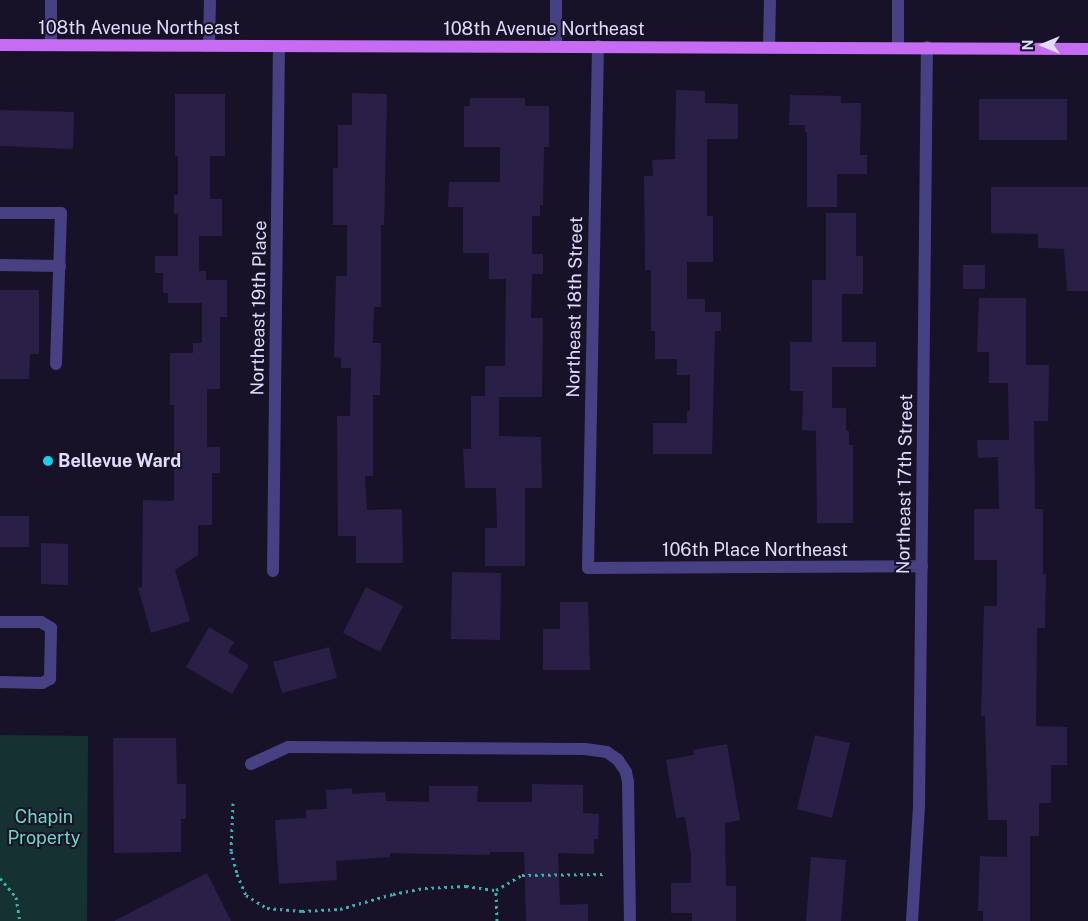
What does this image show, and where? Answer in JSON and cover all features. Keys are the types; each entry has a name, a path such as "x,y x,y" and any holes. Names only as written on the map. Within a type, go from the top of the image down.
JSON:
{"main road":[{"name":"108th Avenue Northeast","path":"0,45 769,46 1088,49"}],"street":[{"path":"51,0 51,45"},
{"path":"209,46 210,0"},
{"path":"556,0 556,46"},
{"path":"769,46 770,0"},
{"path":"898,0 898,47"},
{"name":"Northeast 19th Place","path":"273,571 279,46"},
{"name":"Northeast 18th Street","path":"588,568 598,46"},
{"name":"Northeast 17th Street","path":"912,921 919,806 927,47"},
{"path":"0,213 61,213 56,364"},
{"path":"0,265 60,266"},
{"name":"106th Place Northeast","path":"588,568 922,566"},
{"path":"0,622 41,622 51,628 50,679 42,683 0,682"},
{"path":"251,764 288,747 585,749 607,752 618,760 626,772 628,782 630,921"}],"path":[{"path":"233,803 231,851 237,874 246,895 268,908 302,911 340,909 393,894 425,888 466,886 496,890 522,875 606,874"},
{"path":"0,878 16,897 20,921"},
{"path":"496,890 497,921"}],"green space":[{"name":"Chapin Property","path":"0,735 88,736 87,921 0,921"}],"building":[{"path":"676,90 705,91 705,103 738,104 738,139 707,139 707,216 713,216 713,262 687,262 687,299 705,299 705,312 721,312 721,331 715,331 712,454 653,454 653,423 687,423 687,411 690,411 690,375 677,375 677,359 655,359 655,331 651,331 651,270 645,270 644,176 653,176 652,160 675,159"},
{"path":"352,93 387,94 384,225 381,225 381,307 374,307 373,343 381,343 380,395 373,395 373,476 365,476 367,510 402,509 403,563 356,563 356,536 338,536 337,416 350,416 351,368 341,368 341,358 334,357 336,276 347,276 347,225 333,225 333,168 338,168 338,125 352,125"},
{"path":"175,94 225,94 225,156 210,156 210,199 222,199 222,236 199,236 199,271 206,271 206,280 227,280 227,317 220,317 220,389 207,389 207,447 220,447 220,473 212,473 212,525 198,525 198,555 175,570 190,621 151,633 138,588 142,587 143,500 173,501 174,405 170,405 170,353 193,353 193,343 202,343 202,303 168,303 168,293 163,293 163,273 155,273 155,256 178,256 178,214 174,214 174,195 178,195 178,156 175,156"},
{"path":"790,95 841,96 841,103 861,103 860,155 867,155 867,174 837,174 837,207 807,207 807,132 805,132 805,125 789,125"},
{"path":"470,98 525,98 525,106 549,106 549,147 544,147 543,205 540,205 540,216 532,216 532,254 543,254 543,274 532,274 531,318 543,318 542,397 499,397 499,436 541,437 542,488 525,488 525,566 485,566 485,528 497,528 496,488 465,488 463,449 471,449 471,396 485,396 485,366 505,366 506,279 489,279 489,253 463,253 463,207 448,207 449,182 500,182 500,147 464,147 464,106 470,106"},
{"path":"979,99 1067,99 1067,140 979,140"},
{"path":"0,110 74,112 73,149 0,146"},
{"path":"991,187 1088,187 1088,291 1067,291 1064,249 1038,248 1038,234 991,233"},
{"path":"826,213 856,213 856,256 863,256 863,294 842,294 842,342 876,342 876,367 832,367 832,408 846,408 846,431 849,431 849,445 853,445 853,523 817,523 816,431 802,430 803,391 790,391 790,342 812,342 812,280 826,280"},
{"path":"963,265 985,265 985,289 963,289"},
{"path":"0,290 39,290 39,354 30,354 29,379 0,379"},
{"path":"979,298 1026,298 1026,365 1049,365 1048,421 1034,421 1035,509 1043,509 1043,574 1046,574 1045,628 1037,628 1036,726 1067,727 1067,765 1051,765 1051,803 1039,803 1039,836 1030,836 1030,921 983,921 983,911 978,911 980,856 1007,857 1007,820 988,820 985,716 981,716 984,606 997,606 997,560 974,560 974,509 999,509 998,457 978,458 977,440 1009,440 1008,383 989,383 989,352 977,352"},
{"path":"0,516 29,516 29,547 0,547"},
{"path":"41,543 68,544 68,585 41,584"},
{"path":"452,572 501,573 500,640 451,639"},
{"path":"366,587 403,606 380,652 343,633"},
{"path":"560,602 588,602 590,670 543,670 543,629 560,629"},
{"path":"209,627 234,642 228,652 249,665 232,694 186,667"},
{"path":"329,647 337,678 282,693 273,662"},
{"path":"815,735 850,743 832,818 797,809"},
{"path":"113,738 176,738 177,784 186,784 186,819 181,819 181,852 114,853"},
{"path":"727,744 740,820 725,823 726,886 736,886 736,921 692,921 692,913 671,913 671,883 691,883 691,855 685,817 676,818 666,760 694,755 693,750"},
{"path":"532,784 583,785 583,813 599,814 598,839 594,839 594,854 558,853 560,905 588,904 588,921 526,921 524,852 490,852 490,855 390,853 390,857 336,861 337,880 279,884 275,820 306,818 306,810 327,809 326,790 352,788 352,794 385,792 386,801 429,802 429,786 478,786 477,802 532,802"},
{"path":"811,857 846,860 841,921 806,921"},
{"path":"207,873 231,921 114,921"}],"place":[{"name":"Bellevue Ward","path":"48,461"}]}
